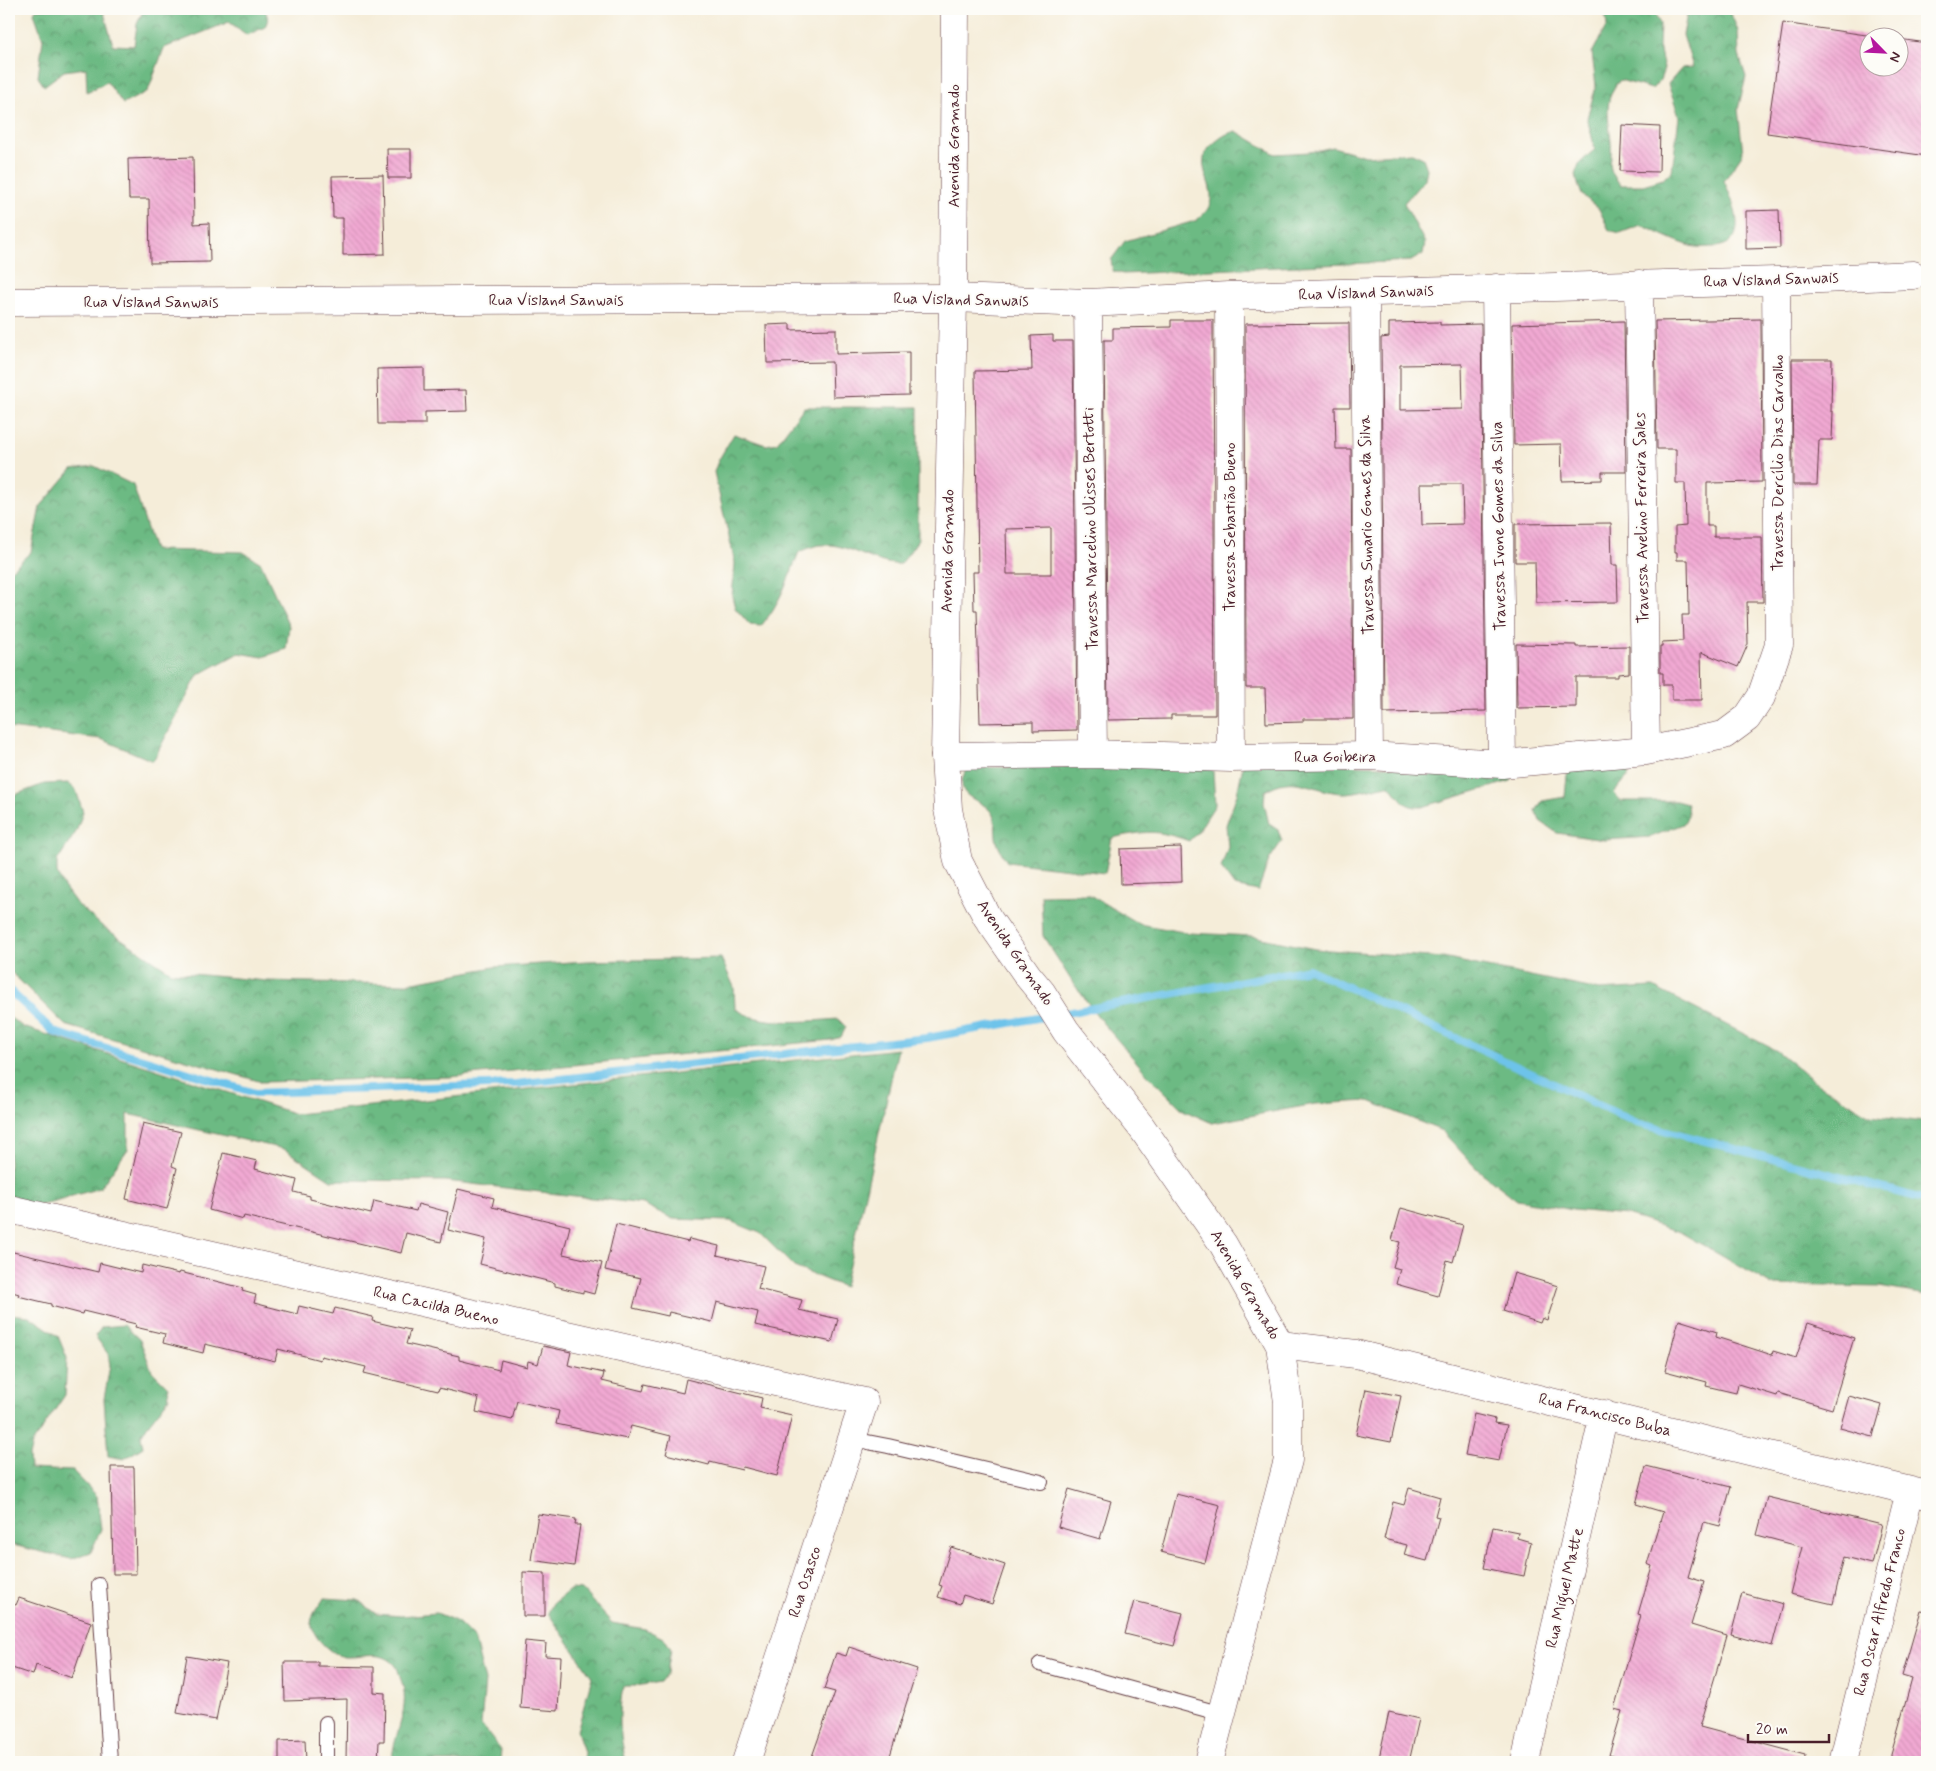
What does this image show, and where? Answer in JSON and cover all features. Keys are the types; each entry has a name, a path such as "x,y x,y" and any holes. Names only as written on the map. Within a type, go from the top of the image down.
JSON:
{"street":[{"name":"Avenida Gramado","path":"955,9 953,298 945,756 948,808 958,861 987,917 1042,993 1066,1031 1142,1128 1223,1244 1280,1344 1288,1402 1288,1460 1209,1762"},
{"name":"Rua Visland Sanwais","path":"9,302 953,298 1088,303 1229,296 1776,281 1913,275"},
{"name":"Travessa Dercílio Dias Carvalho","path":"1724,735 1747,718 1761,697 1779,645 1776,281"},
{"name":"Travessa Avelino Ferreira Sales","path":"1639,284 1646,751"},
{"name":"Travessa Ivone Gomes da Silva","path":"1496,288 1502,764"},
{"name":"Travessa Sunario Gomes da Silva","path":"1365,293 1369,756"},
{"name":"Travessa Sebastião Bueno","path":"1229,296 1231,758"},
{"name":"Travessa Marcelino Ulisses Bertotti","path":"1088,303 1093,754"},
{"name":"Rua Goibeira","path":"945,756 1093,754 1231,758 1369,756 1502,764 1646,751 1724,735"},
{"name":"Rua Cacilda Bueno","path":"9,1209 864,1402"},
{"name":"Rua Francisco Buba","path":"1280,1344 1356,1354 1918,1493"},
{"name":"Rua Osasco","path":"746,1762 864,1402"},
{"name":"Rua Miguel Matte","path":"1525,1762 1604,1414"},
{"name":"Rua Oscar Alfredo Franco","path":"1843,1762 1918,1493"}],"lane":[{"path":"852,1439 1041,1482"},
{"path":"99,1585 110,1762"},
{"path":"1040,1664 1222,1714"},
{"path":"326,1723 326,1762"}],"green space":[{"path":"36,9 103,9 113,45 134,46 137,24 144,9 265,9 268,19 265,27 247,35 229,22 164,48 148,91 123,104 107,82 87,92 86,68 64,71 44,86 38,77 43,39 34,13"},
{"path":"1602,9 1653,9 1660,24 1659,46 1664,69 1660,80 1652,89 1620,80 1614,87 1608,110 1611,169 1621,185 1643,185 1663,179 1672,171 1679,117 1668,84 1682,68 1693,67 1683,35 1688,9 1729,9 1738,31 1739,55 1746,77 1738,109 1743,153 1724,181 1735,212 1736,232 1732,240 1724,245 1693,247 1641,225 1620,233 1609,230 1599,209 1582,195 1575,175 1579,164 1595,149 1587,118 1596,86 1592,53 1607,25"},
{"path":"1236,131 1275,154 1310,152 1333,147 1366,156 1412,153 1423,158 1427,169 1425,179 1404,203 1425,243 1423,254 1411,261 1123,274 1113,271 1111,260 1125,241 1195,221 1206,211 1211,202 1211,192 1205,172 1206,153 1221,138"},
{"path":"804,407 918,407 918,540 901,564 891,564 831,545 816,546 799,552 783,591 768,618 761,626 750,625 735,608 732,596 735,563 714,472 718,461 734,434 766,445 777,443"},
{"path":"94,466 133,485 154,550 243,552 261,563 289,626 286,649 263,657 239,653 198,675 153,761 101,739 9,728 9,572 31,552 40,507 72,469"},
{"path":"1244,761 1516,771 1511,781 1422,807 1410,806 1388,785 1346,793 1331,792 1294,783 1275,786 1265,791 1264,803 1269,824 1278,830 1282,841 1269,860 1258,891 1234,886 1221,868 1228,847 1226,825 1237,794"},
{"path":"1203,764 1213,770 1215,805 1197,833 1189,841 1167,834 1150,832 1112,838 1105,873 1007,862 998,844 995,820 990,811 971,798 962,787 962,779 967,768"},
{"path":"1625,764 1629,775 1614,793 1621,801 1676,801 1687,804 1688,816 1683,824 1651,837 1604,840 1557,833 1540,821 1536,811 1542,801 1565,797 1567,775 1573,767"},
{"path":"68,783 76,790 83,812 76,832 57,861 57,873 62,884 76,903 102,926 171,972 267,981 403,984 494,967 587,961 721,958 734,987 735,1008 745,1014 757,1018 785,1021 838,1019 846,1027 841,1037 831,1040 450,1077 262,1082 65,1025 9,970 9,797 44,784"},
{"path":"1088,894 1139,924 1189,933 1252,936 1315,949 1443,958 1599,990 1653,987 1777,1051 1818,1084 1870,1115 1924,1122 1927,1119 1927,1295 1879,1287 1772,1285 1680,1232 1626,1215 1573,1210 1517,1200 1477,1169 1442,1131 1369,1101 1315,1104 1212,1123 1183,1110 1146,1073 1102,1022 1071,980 1043,936 1041,895"},
{"path":"9,1017 23,1027 296,1114 898,1049 844,1287 794,1267 760,1233 730,1221 673,1219 643,1204 446,1181 331,1180 284,1149 128,1114 128,1149 100,1188 30,1208 9,1195"},
{"path":"9,1314 29,1316 58,1336 67,1358 65,1395 32,1444 29,1456 30,1469 73,1471 97,1496 101,1529 91,1552 71,1559 9,1544"},
{"path":"124,1325 140,1340 152,1371 168,1387 169,1398 141,1436 143,1447 124,1459 108,1456 104,1399 110,1365 108,1354 95,1336 102,1327"},
{"path":"571,1589 582,1590 612,1623 645,1629 665,1639 671,1649 667,1673 660,1682 623,1686 620,1724 626,1762 583,1762 584,1752 577,1731 592,1677 548,1613 553,1603"},
{"path":"324,1598 358,1600 376,1614 401,1616 437,1613 458,1622 474,1638 485,1681 481,1725 501,1750 500,1762 392,1762 404,1699 398,1670 391,1661 379,1656 346,1657 340,1656 328,1649 317,1637 311,1624 313,1615"}],"building":[{"path":"1783,23 1858,34 1858,78 1908,78 1908,40 1927,43 1927,156 1767,133"},
{"path":"1622,125 1660,127 1659,172 1620,171"},
{"path":"387,149 411,149 411,178 388,178"},
{"path":"193,157 194,224 209,223 210,262 150,263 149,199 129,199 128,159"},
{"path":"383,175 385,254 343,255 343,218 333,218 332,176"},
{"path":"1779,210 1780,248 1746,249 1746,211"},
{"path":"1761,319 1762,482 1707,483 1707,526 1714,526 1714,537 1762,537 1763,602 1747,602 1748,644 1738,667 1701,652 1702,700 1672,700 1672,685 1663,685 1663,673 1660,673 1660,646 1662,646 1662,642 1683,641 1682,615 1689,615 1688,560 1677,560 1677,552 1675,552 1675,527 1686,526 1685,483 1676,483 1676,449 1657,449 1655,321"},
{"path":"1171,320 1213,320 1215,715 1171,715 1171,719 1108,720 1104,340 1113,340 1113,328 1171,327"},
{"path":"1624,321 1626,472 1602,472 1602,480 1562,481 1561,444 1514,445 1512,324"},
{"path":"1440,322 1440,325 1481,324 1486,711 1384,713 1381,338 1389,337 1389,323","holes":["1462,364 1463,409 1400,410 1400,365","1421,484 1462,484 1463,524 1422,525"]},
{"path":"1349,323 1350,407 1335,407 1336,449 1351,449 1353,719 1303,719 1303,722 1266,723 1265,688 1246,688 1245,324"},
{"path":"790,324 790,330 836,329 836,354 909,352 909,395 833,397 832,362 767,363 766,325"},
{"path":"1053,335 1053,341 1073,341 1077,730 1033,731 1033,722 980,723 977,610 974,610 973,572 978,572 975,371 1032,370 1031,336","holes":["1051,528 1051,574 1007,574 1006,529"]},
{"path":"1792,359 1832,359 1832,440 1819,440 1817,485 1793,485"},
{"path":"424,368 424,391 466,390 467,411 425,412 425,424 378,424 377,369"},
{"path":"1611,523 1612,565 1617,565 1618,602 1536,603 1535,562 1515,562 1515,524"},
{"path":"1516,644 1576,645 1576,647 1629,646 1629,673 1618,674 1618,677 1576,677 1576,707 1517,708"},
{"path":"1181,847 1182,882 1121,884 1120,849"},
{"path":"143,1123 181,1132 172,1166 177,1168 167,1209 126,1199"},
{"path":"223,1153 257,1161 255,1169 297,1180 294,1192 310,1196 310,1199 371,1214 374,1201 416,1211 418,1204 448,1212 441,1242 406,1233 401,1253 244,1216 243,1219 209,1210"},
{"path":"458,1189 494,1198 492,1207 570,1226 563,1254 602,1263 594,1294 555,1286 555,1283 480,1264 486,1239 448,1230"},
{"path":"1401,1208 1463,1225 1453,1262 1447,1260 1438,1296 1396,1284 1400,1269 1393,1267 1400,1242 1392,1240"},
{"path":"616,1224 688,1242 689,1239 719,1246 717,1255 764,1266 758,1289 802,1300 799,1310 838,1319 832,1342 755,1325 758,1312 717,1302 712,1322 669,1312 668,1316 633,1308 641,1278 605,1270"},
{"path":"9,1251 98,1272 100,1263 141,1273 142,1265 179,1274 180,1272 243,1288 242,1291 256,1295 254,1303 297,1314 299,1306 333,1314 335,1308 373,1317 372,1321 410,1330 406,1344 459,1356 459,1360 499,1370 501,1360 527,1367 528,1361 538,1364 543,1346 571,1352 568,1365 604,1373 602,1381 643,1391 645,1384 683,1393 686,1379 762,1398 760,1408 792,1415 777,1476 743,1467 742,1470 710,1462 709,1465 666,1454 671,1436 631,1426 627,1439 556,1424 559,1411 517,1401 512,1420 476,1412 479,1398 439,1388 438,1391 364,1373 366,1367 321,1356 320,1360 278,1349 275,1361 205,1344 203,1353 163,1343 165,1334 135,1327 136,1324 83,1311 82,1314 51,1306 51,1304 18,1296 19,1294 9,1291"},
{"path":"1514,1273 1558,1286 1547,1320 1542,1318 1540,1323 1503,1311"},
{"path":"1679,1320 1717,1332 1716,1337 1772,1355 1773,1351 1796,1358 1808,1323 1854,1338 1832,1409 1778,1393 1777,1396 1738,1384 1736,1393 1706,1386 1707,1382 1665,1371"},
{"path":"1366,1389 1401,1396 1391,1442 1356,1435"},
{"path":"1849,1396 1882,1405 1873,1437 1840,1428"},
{"path":"1474,1414 1495,1419 1494,1423 1507,1425 1499,1461 1465,1455"},
{"path":"1646,1466 1731,1487 1720,1526 1704,1522 1688,1577 1704,1582 1691,1625 1727,1636 1700,1727 1805,1755 1804,1762 1634,1762 1609,1755 1622,1711 1614,1709 1641,1615 1638,1614 1652,1566 1647,1564 1663,1512 1636,1504"},
{"path":"111,1467 134,1467 136,1574 113,1574"},
{"path":"1409,1488 1440,1497 1435,1516 1439,1517 1427,1561 1404,1555 1407,1545 1384,1539 1393,1502 1404,1505"},
{"path":"1069,1489 1111,1501 1100,1539 1058,1527"},
{"path":"1176,1494 1220,1505 1205,1563 1161,1552"},
{"path":"1767,1497 1882,1525 1872,1564 1844,1557 1833,1604 1790,1594 1802,1547 1757,1535"},
{"path":"538,1514 576,1519 575,1525 580,1525 574,1566 531,1560"},
{"path":"1493,1527 1518,1532 1517,1538 1531,1542 1524,1576 1484,1568"},
{"path":"951,1547 1005,1565 992,1604 963,1595 960,1604 938,1597 942,1586 939,1585"},
{"path":"523,1572 545,1573 545,1616 523,1616"},
{"path":"1742,1593 1783,1604 1772,1646 1731,1635"},
{"path":"19,1598 91,1622 72,1678 36,1665 33,1675 9,1667 9,1603 16,1605"},
{"path":"1134,1601 1183,1613 1174,1646 1125,1634"},
{"path":"1921,1610 1927,1611 1927,1762 1889,1762 1912,1679 1902,1676"},
{"path":"525,1641 546,1643 545,1656 561,1657 558,1711 520,1708"},
{"path":"849,1647 917,1669 888,1762 810,1762 835,1692 824,1689 836,1653 846,1656"},
{"path":"187,1656 227,1663 216,1720 177,1713"},
{"path":"284,1662 318,1662 318,1666 374,1667 374,1692 385,1693 384,1741 379,1741 378,1762 346,1762 347,1699 285,1701"},
{"path":"1389,1712 1419,1719 1409,1762 1379,1758"},
{"path":"305,1740 306,1762 279,1762 279,1741"}],"waterway":[{"path":"9,990 54,1032 255,1093 516,1084 927,1038 1309,969 1637,1123 1927,1200"}]}
